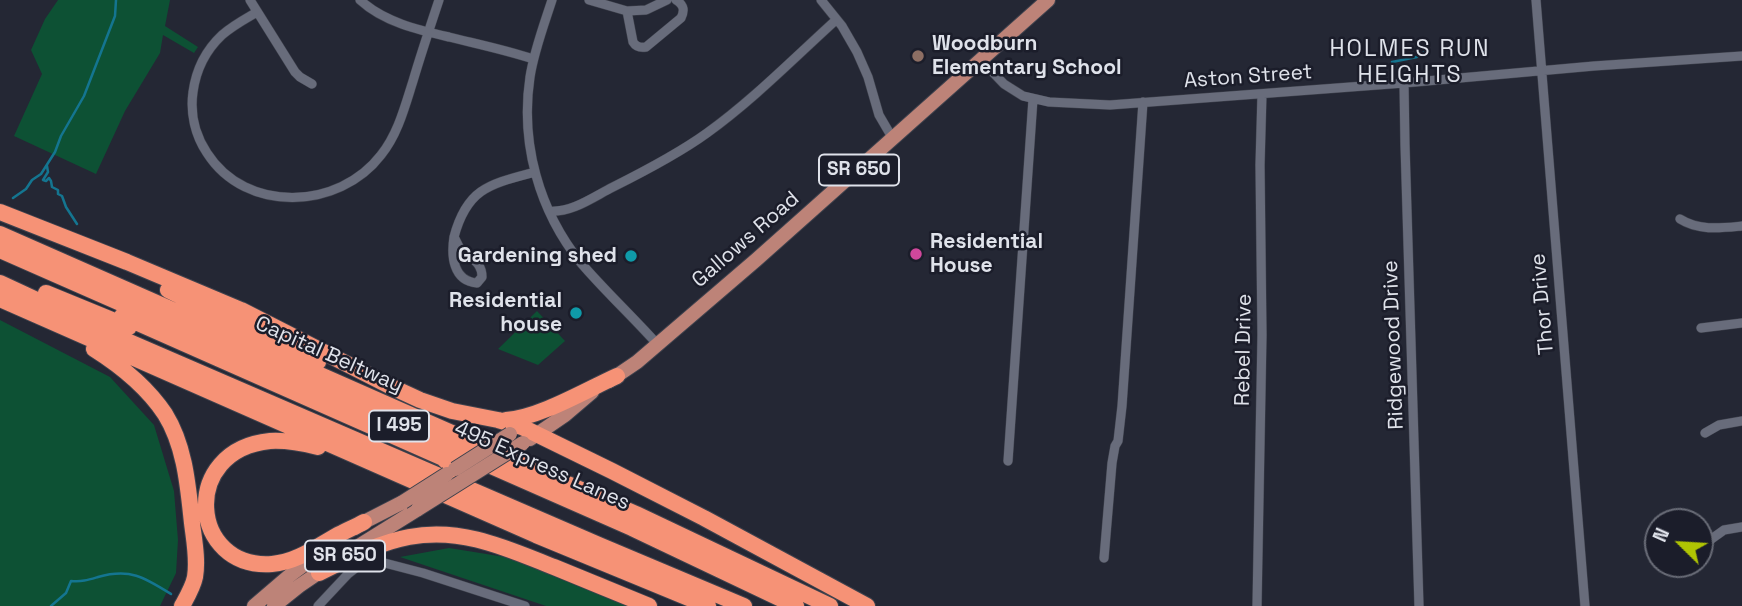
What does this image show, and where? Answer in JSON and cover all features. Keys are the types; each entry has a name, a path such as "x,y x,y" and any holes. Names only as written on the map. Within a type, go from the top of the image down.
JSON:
{"highway":[{"path":"0,212 241,310 394,388 452,411 498,420 515,420 533,415 617,376"},
{"path":"34,225 636,514"},
{"name":"Capital Beltway","path":"0,234 636,514 830,606"},
{"path":"0,252 84,298 448,469"},
{"name":"495 Express Lanes","path":"0,252 632,528 796,606"},
{"path":"0,275 114,320 448,469"},
{"name":"I 495","path":"0,282 97,328 744,606"},
{"name":"I 495","path":"0,299 536,535 708,606"},
{"path":"31,313 114,362 141,386 166,416 180,449 190,496 195,550 195,575 182,606"},
{"path":"498,420 523,435 612,471 867,606"},
{"path":"350,454 279,441 243,448 226,458 215,471 207,490 206,514 216,539 225,549 242,560 262,564 301,557 364,522"},
{"path":"319,573 385,542 411,537 465,536 501,546 649,606"}],"main road":[{"name":"Gallows Road","path":"254,606 313,558 364,522 403,502 448,469 565,415 658,345 1048,0"},
{"name":"Gallows Road","path":"274,606 319,573 418,509 448,469"}],"street":[{"path":"250,0 295,72 312,84"},
{"path":"360,0 376,13 428,33 533,59"},
{"path":"257,12 228,30 206,54 195,81 193,95 198,134 219,169 237,183 277,197 305,197 332,191 359,177 376,162 390,142 439,0"},
{"path":"552,0 533,59 530,79 528,117 535,172 558,229 580,261 658,345"},
{"path":"589,0 627,11 646,10 667,0"},
{"path":"627,11 634,44 642,48 681,18 683,6 677,0"},
{"path":"821,0 857,52 868,77 879,115 893,139"},
{"name":"Thor Drive","path":"1536,0 1585,606"},
{"path":"549,211 572,208 651,167 706,134 741,107 836,19"},
{"name":"Aston Street","path":"981,60 1004,84 1033,99 1110,105 1742,56"},
{"name":"Ridgewood Drive","path":"1404,83 1419,606"},
{"name":"Rebel Drive","path":"1256,606 1262,335 1262,94"},
{"path":"1007,461 1033,99"},
{"path":"1104,558 1112,463 1118,441 1122,406 1143,103"},
{"path":"454,237 481,268 482,277 477,283 466,280 457,271 452,257 454,237 462,213 475,196 496,183 535,172"},
{"path":"1680,219 1702,228 1742,226"},
{"path":"1701,328 1742,323"},
{"path":"1705,433 1719,425 1742,421"},
{"path":"1714,537 1724,530 1742,527"},
{"path":"318,606 357,567 377,561 525,606"}],"green space":[{"path":"58,0 170,0 165,26 198,47 194,53 163,35 160,53 125,111 96,174 14,136 42,74 31,50 45,19"},
{"path":"537,311 565,341 538,365 498,349"},
{"path":"0,320 110,377 154,425 174,491 178,540 176,573 160,606 0,606"},
{"path":"449,548 505,557 650,604 546,606 400,557"}],"waterway":[{"path":"13,198 41,174 55,152 84,96 115,16 116,0"},
{"path":"1392,62 1417,57 1426,51"},
{"path":"47,166 48,172 43,180 49,178 52,187 58,190 77,224"},
{"path":"51,606 66,593 71,581 109,574 136,576 171,594"}],"place":[{"name":"Woodburn Elementary School","path":"918,56"},
{"name":"Residential House","path":"916,254"},
{"name":"Gardening shed","path":"631,256"},
{"name":"Residential house","path":"576,313"}],"district":[{"name":"HOLMES RUN HEIGHTS","path":"1410,63"}]}
